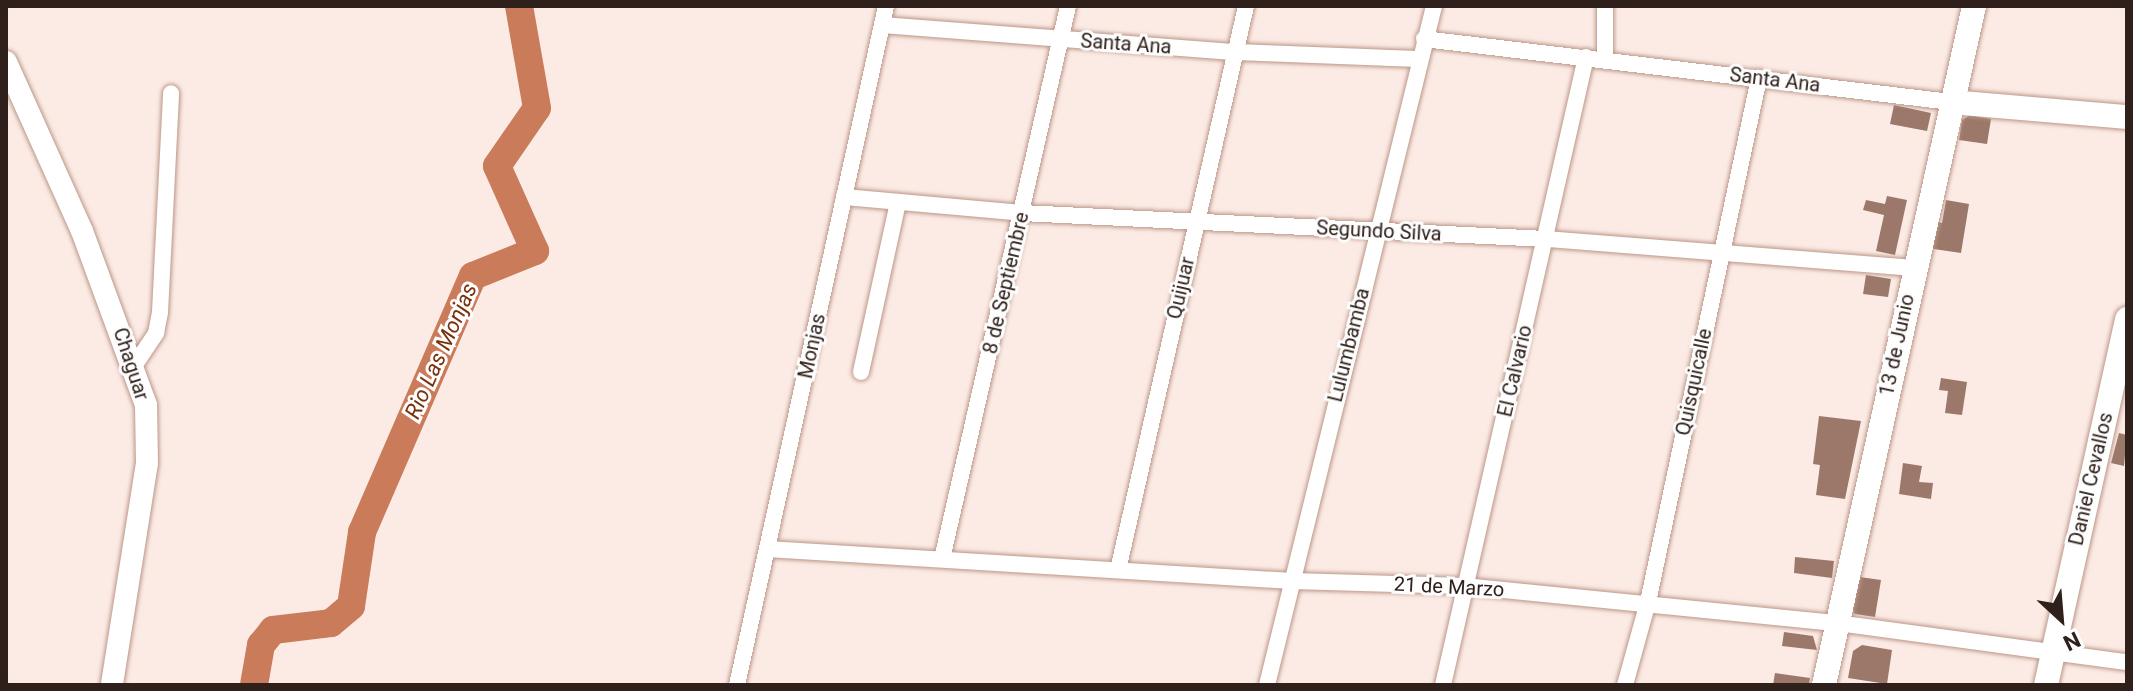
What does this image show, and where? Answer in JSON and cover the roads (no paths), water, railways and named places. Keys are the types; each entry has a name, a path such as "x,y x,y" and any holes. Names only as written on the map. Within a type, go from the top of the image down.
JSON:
{"main road":[{"name":"13 de Junio","path":"1824,685 1913,268 1974,6"},
{"name":"Santa Ana","path":"1951,102 2127,117"},
{"name":"Daniel Cevallos","path":"2046,685 2127,319"}],"street":[{"name":"Monjas","path":"737,685 886,6"},
{"name":"8 de Septiembre","path":"942,559 1068,6"},
{"name":"Quijuar","path":"1118,570 1246,6"},
{"name":"Lulumbamba","path":"1267,685 1434,6"},
{"path":"1605,6 1605,58"},
{"name":"Santa Ana","path":"882,25 1236,52 1419,59"},
{"name":"Santa Ana","path":"1424,39 1605,58 1951,102"},
{"name":"El Calvario","path":"1443,685 1586,57"},
{"name":"Chaguar","path":"6,62 82,231 146,405 147,463 112,685"},
{"name":"Quisquicalle","path":"1625,685 1648,602 1759,78"},
{"path":"134,366 156,333 160,312 171,93"},
{"name":"Segundo Silva","path":"844,197 1022,213 1547,239 1913,268"},
{"path":"861,372 898,202"},
{"name":"21 de Marzo","path":"767,549 1292,581 1464,586 1837,623 2127,662"}],"waterway":[{"name":"Rio Las Monjas","path":"254,685 261,645 273,630 331,623 351,606 362,532 473,276 535,251 497,166 537,108 519,6"}]}
